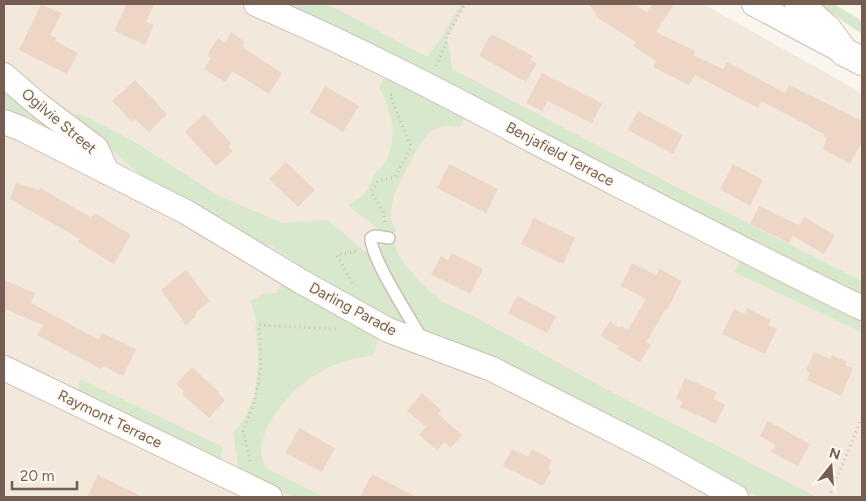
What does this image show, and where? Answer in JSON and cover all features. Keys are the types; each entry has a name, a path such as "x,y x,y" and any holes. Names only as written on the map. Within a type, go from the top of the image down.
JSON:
{"street":[{"name":"Benjafield Terrace","path":"256,4 426,84 779,268 862,308"},
{"path":"754,4 853,56"},
{"path":"799,4 853,56"},
{"name":"Ogilvie Street","path":"4,75 40,106 96,148 107,172"},
{"name":"Darling Parade","path":"4,122 20,128 186,212 302,282 388,330 492,369 657,453 736,497"},
{"name":"Raymont Terrace","path":"4,368 270,497"}],"lane":[{"path":"389,238 375,236 371,238 371,246 424,343"}],"path":[{"path":"433,70 447,41 447,36 464,4"},
{"path":"389,238 383,211 371,192 378,181 395,177 411,147 390,95 400,92"},
{"path":"349,308 358,293 338,255 365,250 371,246"},
{"path":"241,483 250,462 243,430 253,405 261,367 259,325 338,329"},
{"path":"829,497 862,417"}],"shaded area":[{"path":"4,4 703,4 855,89 862,94 862,497 4,497"}],"green space":[{"path":"286,4 323,4 341,11 427,57 438,43 461,4 465,4 447,36 452,69 686,192 862,281 862,298 422,73 335,25"},
{"path":"818,4 834,4 862,21 862,34"},
{"path":"387,73 466,115 460,127 447,126 438,128 426,136 417,148 401,179 394,198 391,218 397,232 381,231 348,205 364,194 375,173 387,159 391,149 391,117 379,87"},
{"path":"4,85 75,142 4,111"},
{"path":"80,114 133,141 219,196 282,223 328,220 370,256 383,259 380,249 386,240 395,243 398,255 418,280 441,301 475,317 621,397 817,497 758,497 700,466 395,320 302,267 270,245 254,246 146,179 69,115"},
{"path":"742,260 862,318 862,332 734,272"},
{"path":"283,283 380,335 373,355 349,360 319,372 292,393 272,418 265,432 262,458 268,469 324,497 293,497 239,471 233,433 249,410 254,397 258,369 255,326 257,323 251,301 266,293 276,293"},
{"path":"80,379 223,447 220,460 78,391"}],"building":[{"path":"127,4 154,4 146,22 154,25 145,45 114,31"},
{"path":"589,4 634,4 647,12 653,4 674,4 656,32 695,51 693,55 723,69 727,62 785,93 789,85 862,121 862,141 850,164 823,149 827,138 823,136 824,134 761,101 758,108 695,75 689,85 653,67 656,61 633,46 636,42 599,19"},
{"path":"41,5 62,13 50,35 56,38 55,41 78,53 67,74 19,50"},
{"path":"231,32 245,42 242,47 282,73 269,94 232,71 225,82 204,69 211,58 208,56 209,52 218,38 225,43"},
{"path":"491,34 533,56 530,60 537,63 526,82 479,56"},
{"path":"542,73 602,103 592,123 547,101 542,111 526,103"},
{"path":"135,80 167,114 149,132 135,119 132,122 112,101"},
{"path":"325,86 359,106 343,132 310,112"},
{"path":"638,111 683,135 673,154 628,130"},
{"path":"204,114 231,143 228,146 233,151 216,166 185,132"},
{"path":"286,162 315,190 298,207 269,179"},
{"path":"449,164 498,189 486,213 437,188"},
{"path":"733,164 763,180 750,206 720,189"},
{"path":"16,183 39,190 40,188 92,218 95,213 131,235 114,264 78,242 80,239 10,199"},
{"path":"759,206 799,225 789,243 750,224"},
{"path":"804,217 835,235 824,254 793,236"},
{"path":"534,218 575,238 563,264 521,244"},
{"path":"452,253 483,269 470,294 431,274 441,256 448,260"},
{"path":"632,263 656,275 659,269 682,281 667,310 646,342 651,345 640,362 617,349 618,346 601,336 610,321 620,328 622,326 628,330 646,299 621,286"},
{"path":"186,270 210,301 196,312 195,317 186,325 161,290"},
{"path":"4,280 35,293 31,303 99,340 102,333 136,349 123,376 103,366 101,369 37,335 43,325 4,309"},
{"path":"517,296 556,316 547,333 508,313"},
{"path":"747,308 771,320 768,325 777,329 765,354 722,334 734,309 745,314"},
{"path":"814,352 830,359 832,355 847,362 845,365 853,368 841,396 807,380 810,373 806,370"},
{"path":"192,367 225,400 209,418 182,394 184,391 176,384"},
{"path":"685,378 717,392 714,399 725,405 716,424 680,407 683,402 676,399"},
{"path":"422,393 441,410 438,414 462,435 451,448 444,442 437,450 419,435 426,427 407,411"},
{"path":"768,421 810,444 798,466 771,452 776,445 760,436"},
{"path":"299,428 335,448 322,472 285,453"},
{"path":"512,449 528,457 532,449 552,460 548,469 551,471 543,486 503,466"},
{"path":"372,474 416,497 360,497"},
{"path":"98,475 143,497 87,497"}]}
